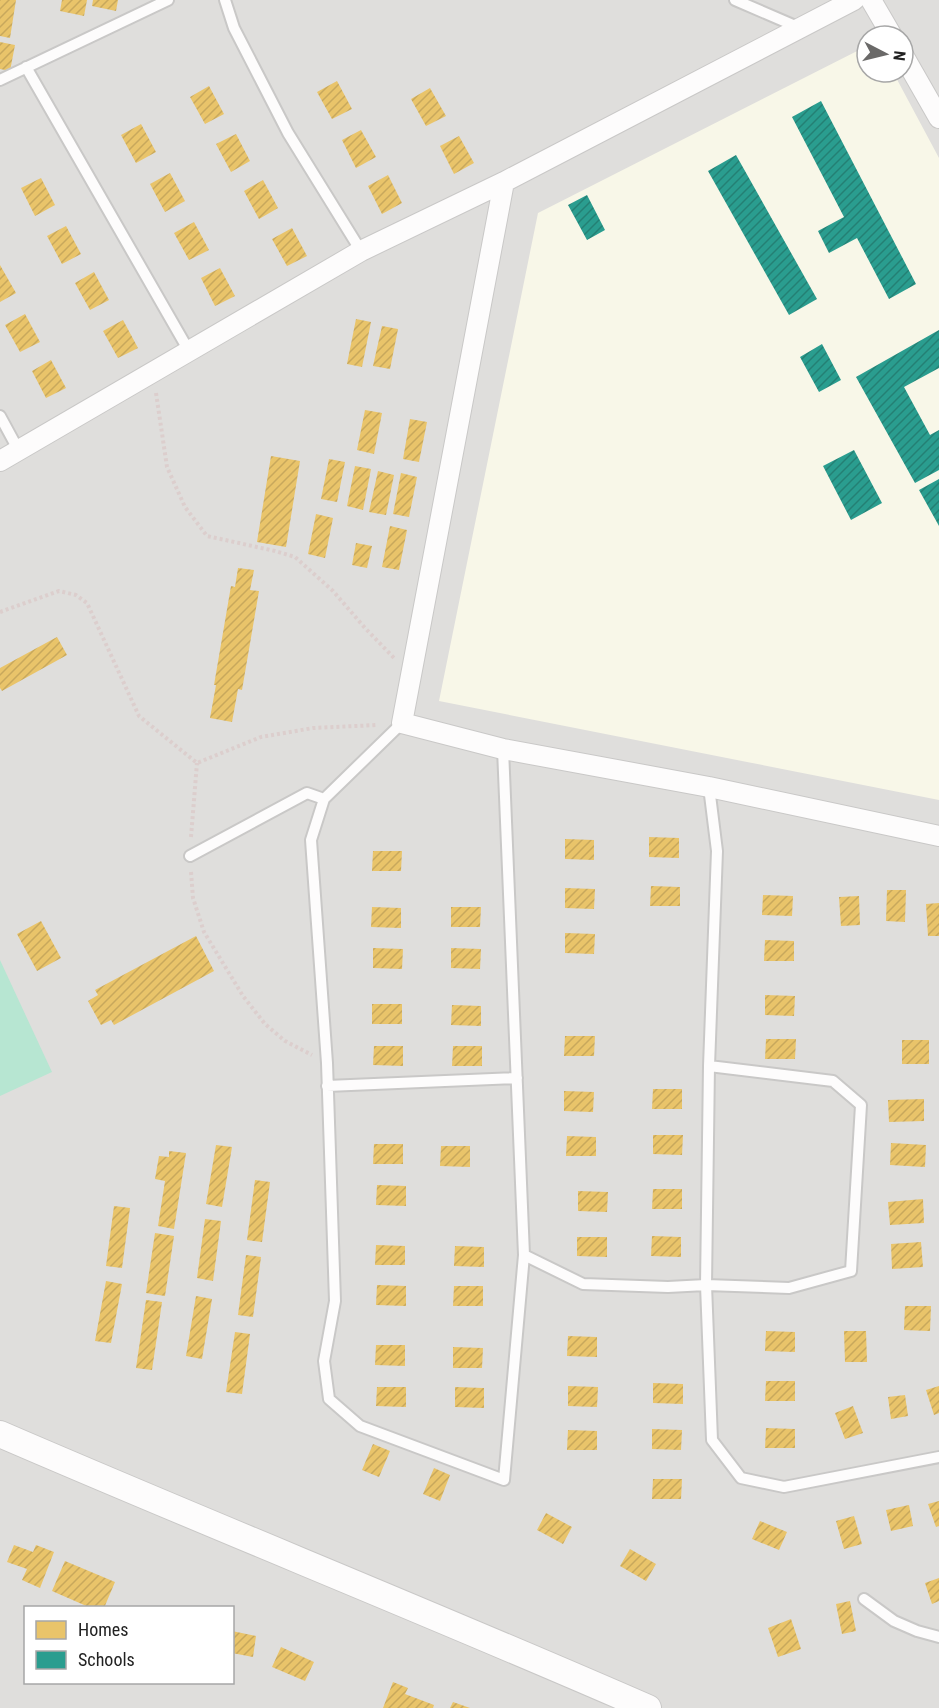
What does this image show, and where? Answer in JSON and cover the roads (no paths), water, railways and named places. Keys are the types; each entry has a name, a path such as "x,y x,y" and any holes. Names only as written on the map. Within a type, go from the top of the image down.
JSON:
{"street":[{"path":"0,461 361,251 504,182 854,0"},
{"path":"871,0 885,24"},
{"path":"915,76 939,118"},
{"path":"504,182 402,723 503,749 710,787 939,836"},
{"path":"0,1434 648,1708"}],"lane":[{"path":"0,80 168,0"},
{"path":"225,0 234,28 288,133 361,251"},
{"path":"735,0 800,28"},
{"path":"26,67 189,351"},
{"path":"0,416 19,451"},
{"path":"402,723 324,799 311,840 327,1063 335,1301 324,1361 329,1399 360,1426 504,1480 524,1255 503,749"},
{"path":"710,787 717,852 709,1066 706,1285 712,1440 741,1478 784,1487 939,1456"},
{"path":"190,856 307,793 324,799"},
{"path":"524,1255 583,1284 789,1288 851,1271 861,1106 833,1081 709,1066"},
{"path":"327,1086 517,1078"},
{"path":"864,1599 894,1621 939,1637"}]}
